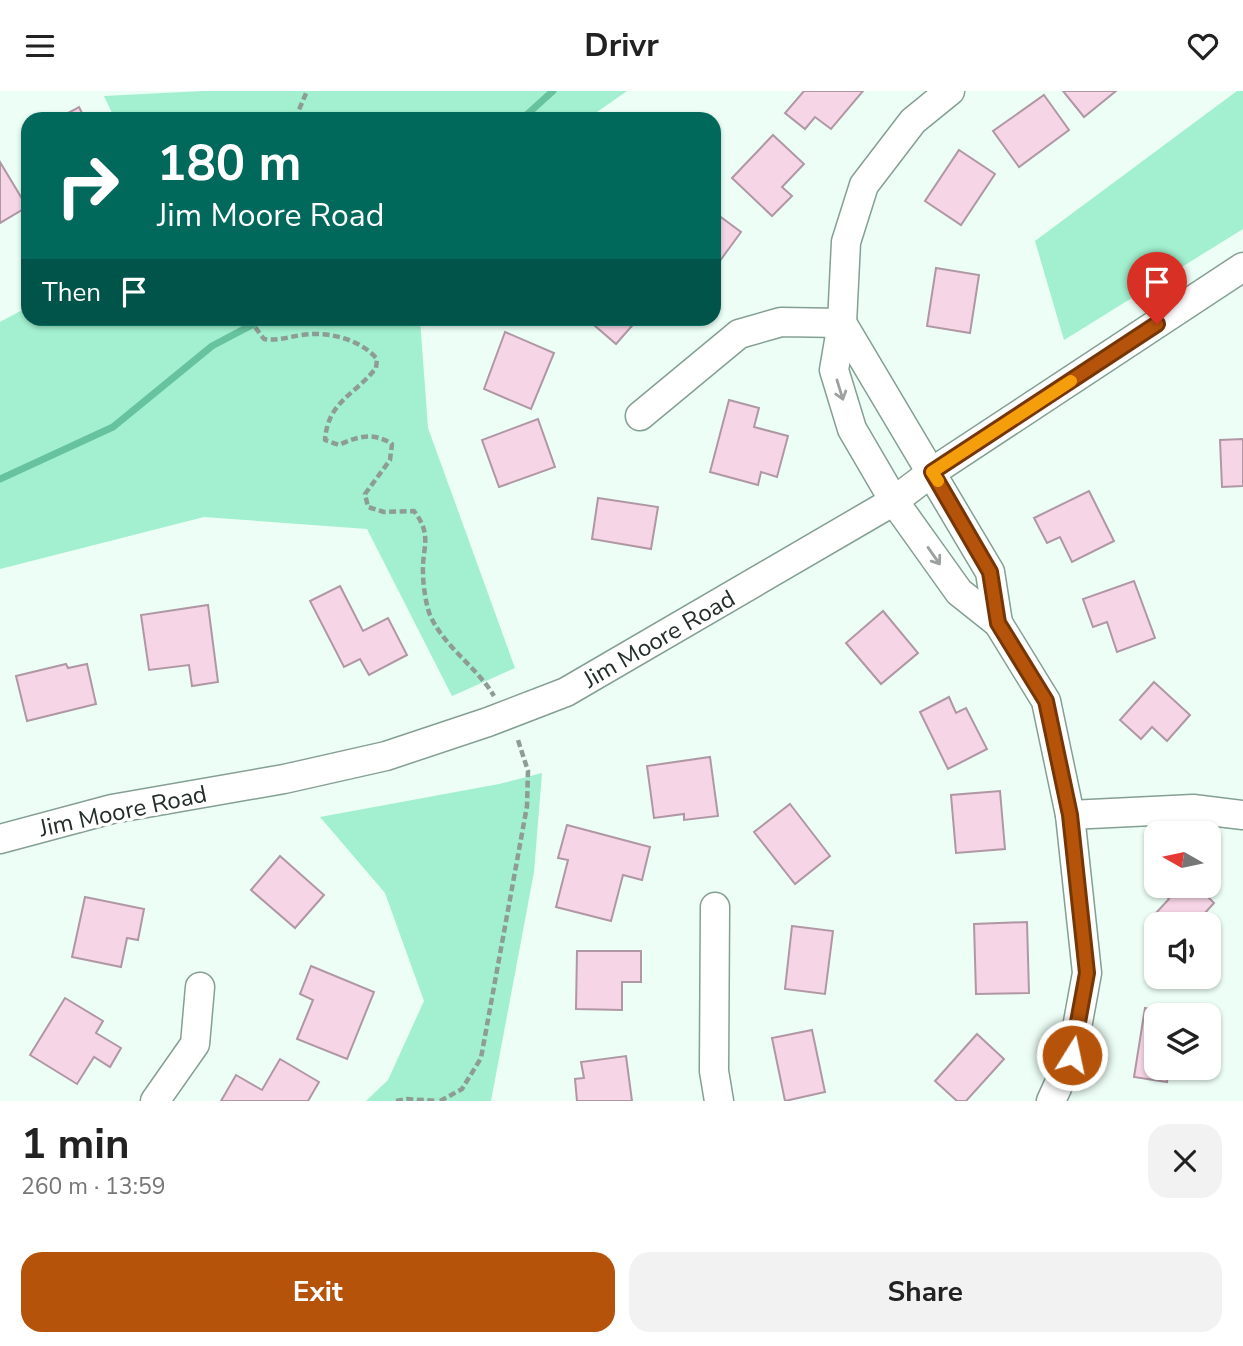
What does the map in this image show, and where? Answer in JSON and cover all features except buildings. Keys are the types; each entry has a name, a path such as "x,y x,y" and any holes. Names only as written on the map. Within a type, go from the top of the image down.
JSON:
{"street":[{"path":"950,91 913,121 864,185 846,242 842,323 834,370 852,429 894,501 959,591 998,623 1046,701 1070,815 1087,973 1072,1055 1051,1101"},
{"name":"Jim Moore Road","path":"0,839 112,809 284,779 386,756 566,692 894,501 932,472 1243,267"},
{"path":"640,416 739,334 781,322 842,323"},
{"path":"842,323 871,376 932,472 990,572 998,623"},
{"path":"1070,815 1193,809 1243,815"},
{"path":"715,907 714,1071 719,1101"},
{"path":"155,1101 195,1044 200,987"}],"path":[{"path":"298,112 307,91"},
{"path":"254,326 264,339 279,341 303,334 348,339 368,348 377,359 376,368 327,420 324,440 339,445 357,436 381,437 392,445 390,460 365,494 368,507 384,512 414,511 422,522 427,546 423,573 430,615 447,641 491,691"},
{"path":"396,1101 439,1101 462,1089 481,1058 527,806 528,771 515,732"}],"green space":[{"path":"203,91 627,91 597,112 112,112 104,96"},
{"path":"1237,91 1243,91 1243,229 1064,340 1035,241"},
{"path":"21,311 21,326 421,326 428,428 515,668 452,696 367,529 204,517 0,569 0,322"},
{"path":"542,773 534,872 491,1101 366,1101 388,1080 424,1001 385,893 320,817 499,784"}],"waterway":[{"path":"530,112 553,91"},
{"path":"0,479 113,427 212,346 250,326"}],"slow traffic":[{"path":"938,481 932,472 1071,381"}],"route":[{"path":"1072,1055 1087,973 1070,815 1046,701 998,623 990,572 932,472 1157,324"}]}
